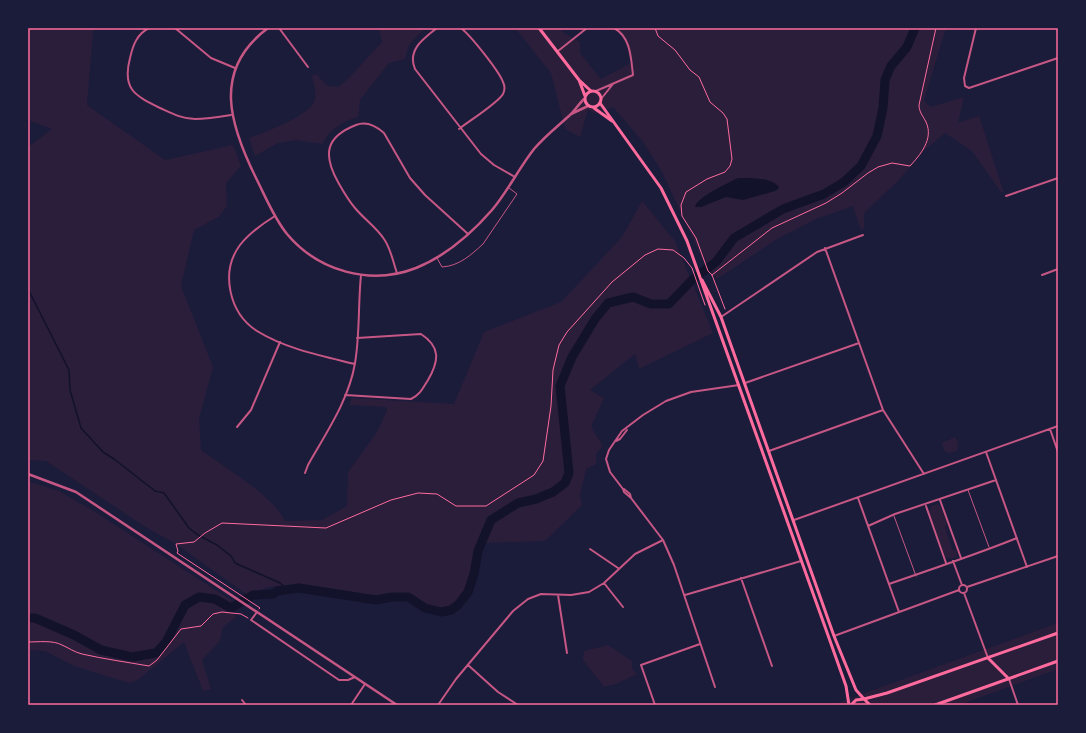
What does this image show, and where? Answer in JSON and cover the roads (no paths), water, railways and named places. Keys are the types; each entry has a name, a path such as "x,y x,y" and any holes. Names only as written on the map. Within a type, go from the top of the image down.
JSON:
{"main road":[{"path":"539,28 579,80 591,91"},
{"path":"579,80 588,106 613,122"},
{"path":"584,97 591,91 596,91 600,94 601,101 613,122 640,156 661,188 676,218 696,266 708,304 716,320 789,522 801,561 846,686 850,705 856,700 887,694 1058,633"},
{"path":"593,108 601,101"},
{"path":"700,278 721,317 834,636 856,690 870,705"},
{"path":"716,320 721,317"},
{"path":"739,385 745,383"},
{"path":"789,522 794,520"},
{"path":"801,561 807,559"},
{"path":"829,638 834,636"},
{"path":"988,658 1009,679"},
{"path":"935,705 1058,660"}],"street":[{"path":"149,28 137,38 129,61 127,77 134,93 167,111 184,118 194,119 231,115"},
{"path":"175,28 210,58 235,68"},
{"path":"268,28 251,42 235,68 230,91 231,115 242,148 275,216 287,233 312,257 344,272 361,275 397,274 416,268 437,257 468,234 492,210 534,149 570,114 584,97"},
{"path":"279,28 308,67"},
{"path":"437,28 417,45 412,57 413,64 459,129 481,154 494,165 515,177"},
{"path":"459,129 502,95 505,88 502,79 469,36 461,28"},
{"path":"558,51 587,28"},
{"path":"596,91 633,75 628,46 620,32 614,28"},
{"path":"976,28 963,82 969,88 973,88 1058,58"},
{"path":"601,101 614,83"},
{"path":"570,114 588,106"},
{"path":"397,274 385,240 354,208 330,168 328,154 331,144 337,136 344,131 359,124 372,125 378,128 384,133 410,178 425,195 468,234"},
{"path":"1006,196 1058,178"},
{"path":"275,216 255,229 239,246 231,266 229,276 233,299 244,318 258,332 280,342 314,354 355,364"},
{"path":"721,317 825,248 863,235"},
{"path":"825,248 883,410 924,474"},
{"path":"1042,275 1058,269"},
{"path":"305,474 308,465 346,395 355,364 358,338 361,275"},
{"path":"346,395 411,399 421,390 436,362 437,354 432,344 421,334 358,338"},
{"path":"236,427 251,410 280,342"},
{"path":"745,383 858,343"},
{"path":"716,687 700,644 685,595 664,540 631,498 628,497 610,472 606,463 607,455 616,441 620,439 627,429 643,415 666,401 691,392 739,385"},
{"path":"769,451 883,410"},
{"path":"794,520 1058,426"},
{"path":"1050,429 1058,452"},
{"path":"986,452 1027,567"},
{"path":"28,474 76,492 248,605 355,677 392,704 397,705"},
{"path":"868,526 894,515 925,506 996,480"},
{"path":"858,498 899,612"},
{"path":"940,500 961,558"},
{"path":"925,506 946,563"},
{"path":"889,584 916,576 946,563 954,562 961,558 989,550 1017,538"},
{"path":"438,705 456,679 514,611 528,599 541,594 558,595 588,592 604,583 618,568 636,554 664,540"},
{"path":"590,549 618,568"},
{"path":"954,562 962,585 967,587 1058,556"},
{"path":"685,595 801,561"},
{"path":"741,578 772,666"},
{"path":"604,583 623,607"},
{"path":"834,636 959,590 962,585"},
{"path":"964,593 967,587"},
{"path":"959,590 964,593 988,658"},
{"path":"558,595 567,653"},
{"path":"257,612 251,620 339,680 348,680 355,677"},
{"path":"650,705 655,704 641,665 700,644"},
{"path":"468,666 498,692 518,705"},
{"path":"1009,679 1018,705"},
{"path":"351,705 365,684"},
{"path":"242,700 246,705"}],"lane":[{"path":"437,257 442,267 450,267 469,257 483,244 517,194 508,187"},
{"path":"968,490 989,550"},
{"path":"894,515 916,576"}],"waterway":[{"path":"28,618 35,618 74,635 101,650 132,657 156,653 166,642 185,605 199,597 215,599 231,608 253,595 273,594 277,591 299,588 376,600 392,597 408,597 425,608 441,612 451,610 458,605 468,592 474,574 478,551 491,520 518,503 536,499 553,492 565,483 569,473 560,386 572,357 595,319 608,303 633,297 651,304 669,304 693,279 716,262 734,238 783,209 824,194 844,182 861,166 877,136 883,108 885,80 891,66 907,47 915,28"},
{"path":"28,289 69,370 70,390 81,428 103,452 155,491 164,493 189,528 198,535 217,545 231,556 235,563 280,583 288,590"}]}
